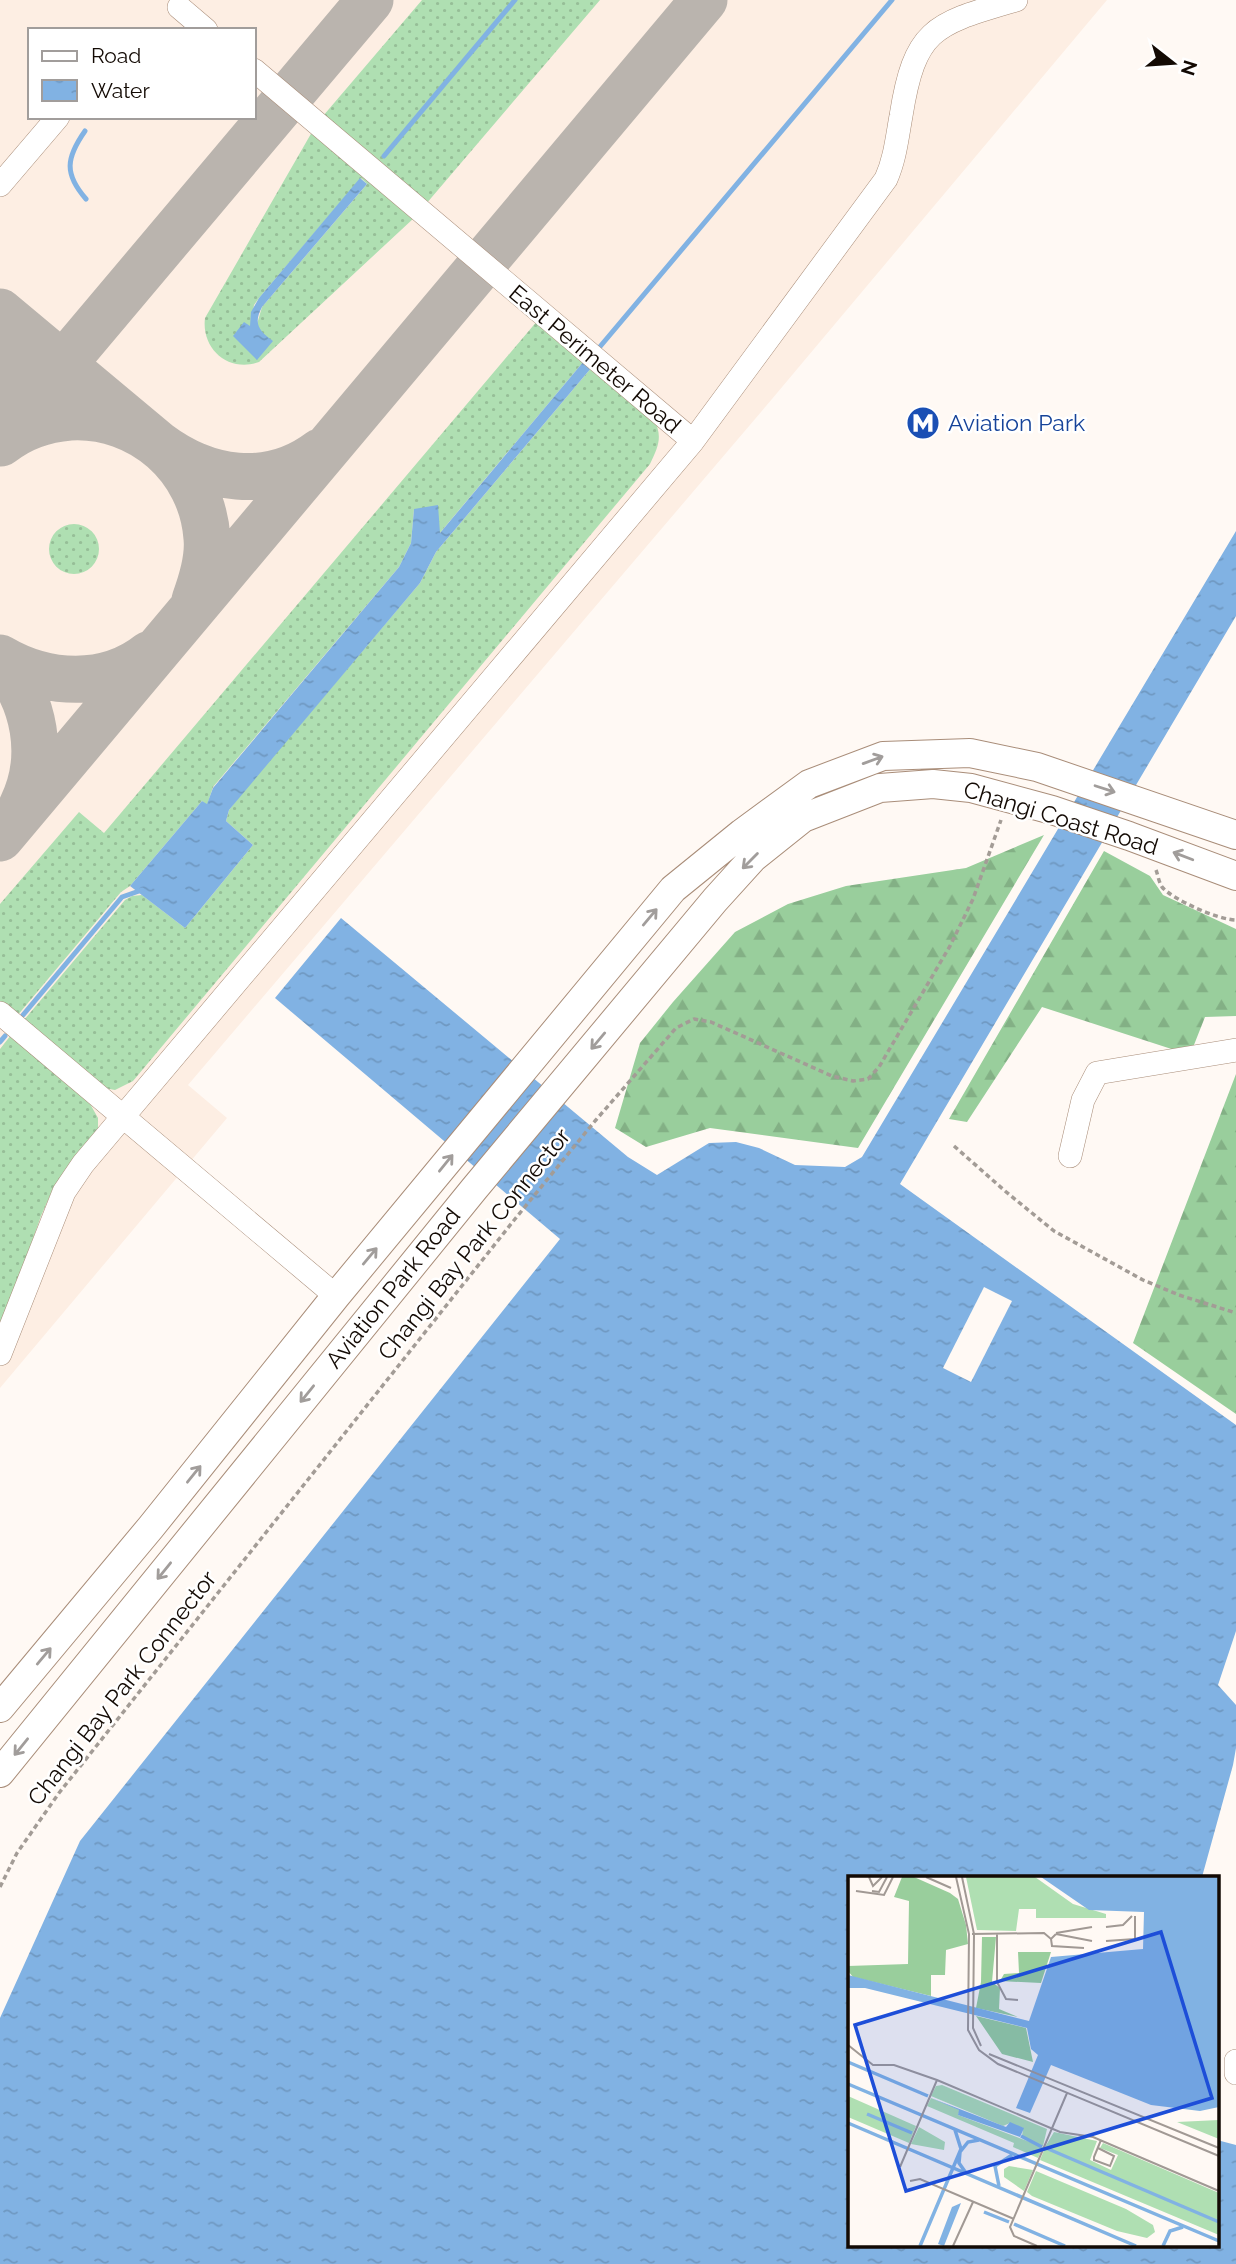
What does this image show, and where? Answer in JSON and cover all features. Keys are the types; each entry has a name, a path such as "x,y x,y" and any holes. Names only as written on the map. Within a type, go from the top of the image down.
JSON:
{"main road":[{"name":"Changi Coast Road","path":"809,784 883,756 970,753 1037,767 1236,835"},
{"name":"Aviation Park Road","path":"0,1708 673,889 742,833 809,784"},
{"name":"Changi Coast Road","path":"803,818 880,788 933,784 971,788 1129,835 1236,876"},
{"name":"Aviation Park Road","path":"0,1773 560,1086 752,858 803,818"}],"lane":[{"name":"East Perimeter Road","path":"256,72 693,441 886,179 895,155 908,75 916,54 944,24 961,16 1016,0"},
{"path":"178,7 204,28"},
{"path":"0,185 56,119"},
{"path":"0,1354 64,1192 83,1164 693,441"},
{"path":"0,1013 336,1296"},
{"path":"1070,1156 1083,1100 1097,1073 1236,1049"},
{"path":"1236,2061 1236,2073"}],"path":[{"name":"Changi Bay Park Connector","path":"0,1887 17,1853 59,1793 515,1219 676,1028 694,1020 711,1022 832,1076 853,1081 868,1079 879,1067 956,934 973,899 1003,814"},
{"path":"1155,868 1162,887 1184,902 1220,918 1236,920"},
{"path":"954,1146 1054,1231 1143,1280 1179,1296 1236,1313"}],"shaded area":[{"path":"0,0 1107,0 772,399 188,1085 227,1118 0,1388"}],"green space":[{"path":"422,0 600,0 426,204 323,116"},
{"path":"312,132 414,218 259,362 237,364 219,356 208,340 205,318","holes":["361,178 367,184 262,307 257,324 260,332 234,336 251,326 254,305 259,298"]},
{"path":"538,320 584,361 439,534 414,509 411,543 399,567 213,787 207,805 202,801 17,1016 0,1001 0,904 79,812 104,833"},
{"path":"592,367 653,418 659,441 650,464 133,1081 115,1090 104,1088 24,1020 125,900 132,896 142,895 185,928 253,845 226,821 229,810 420,583 436,552"},
{"path":"74,524 92,531 99,549 92,567 74,574 56,567 49,549 56,531"},
{"path":"1044,835 858,1148 710,1128 646,1147 615,1128 640,1043 735,932 788,904 846,886 966,868"},
{"path":"1104,851 1150,876 1163,895 1236,929 1236,1016 1205,1017 1190,1055 1042,1007 967,1122 949,1119"},
{"path":"11,1035 89,1102 98,1118 98,1129 52,1191 0,1332 0,1049"},
{"path":"1236,1074 1236,1414 1133,1343"}],"water":[{"path":"360,178 367,184 262,307 258,318 259,327 273,341 257,360 233,336 244,322 250,326 251,312 259,298"},
{"path":"584,361 592,367 436,552 420,583 229,810 226,821 253,845 185,928 130,886 202,801 207,804 213,788 399,567 411,543 414,509 438,505 440,533"},
{"path":"1236,531 1236,616 900,1184 1236,1425 1236,1631 1218,1685 1236,1705 1236,1748 1233,1765 1202,1876 848,1876 848,2246 1218,2246 1218,2140 1236,2145 1236,2264 0,2264 0,2018 80,1841 560,1239 275,998 341,918 628,1157 657,1175 709,1143 736,1142 759,1148 795,1165 845,1167 862,1157"}],"pier":[{"path":"984,1287 1012,1301 971,1382 943,1368"}],"waterway":[{"path":"384,156 515,0"},
{"path":"598,349 892,0"},
{"path":"85,131 74,150 70,166 74,182 86,199"},
{"path":"23,1015 122,897 142,890"},
{"path":"0,1042 5,1036"}],"taxiway":[{"path":"0,439 370,0"},
{"path":"0,838 704,0"},
{"path":"0,312 158,444 196,466 217,473 259,476 280,472 320,452"},
{"path":"0,330 10,368 8,407 0,432"},
{"path":"1,443 34,425 70,417 96,418 121,424 163,449 180,467 203,512 207,554 195,600"},
{"path":"0,658 37,674 76,679 114,673 150,654"},
{"path":"0,660 22,693 33,730 34,768 22,806"}],"place":[{"name":"Aviation Park","path":"923,423"}]}
